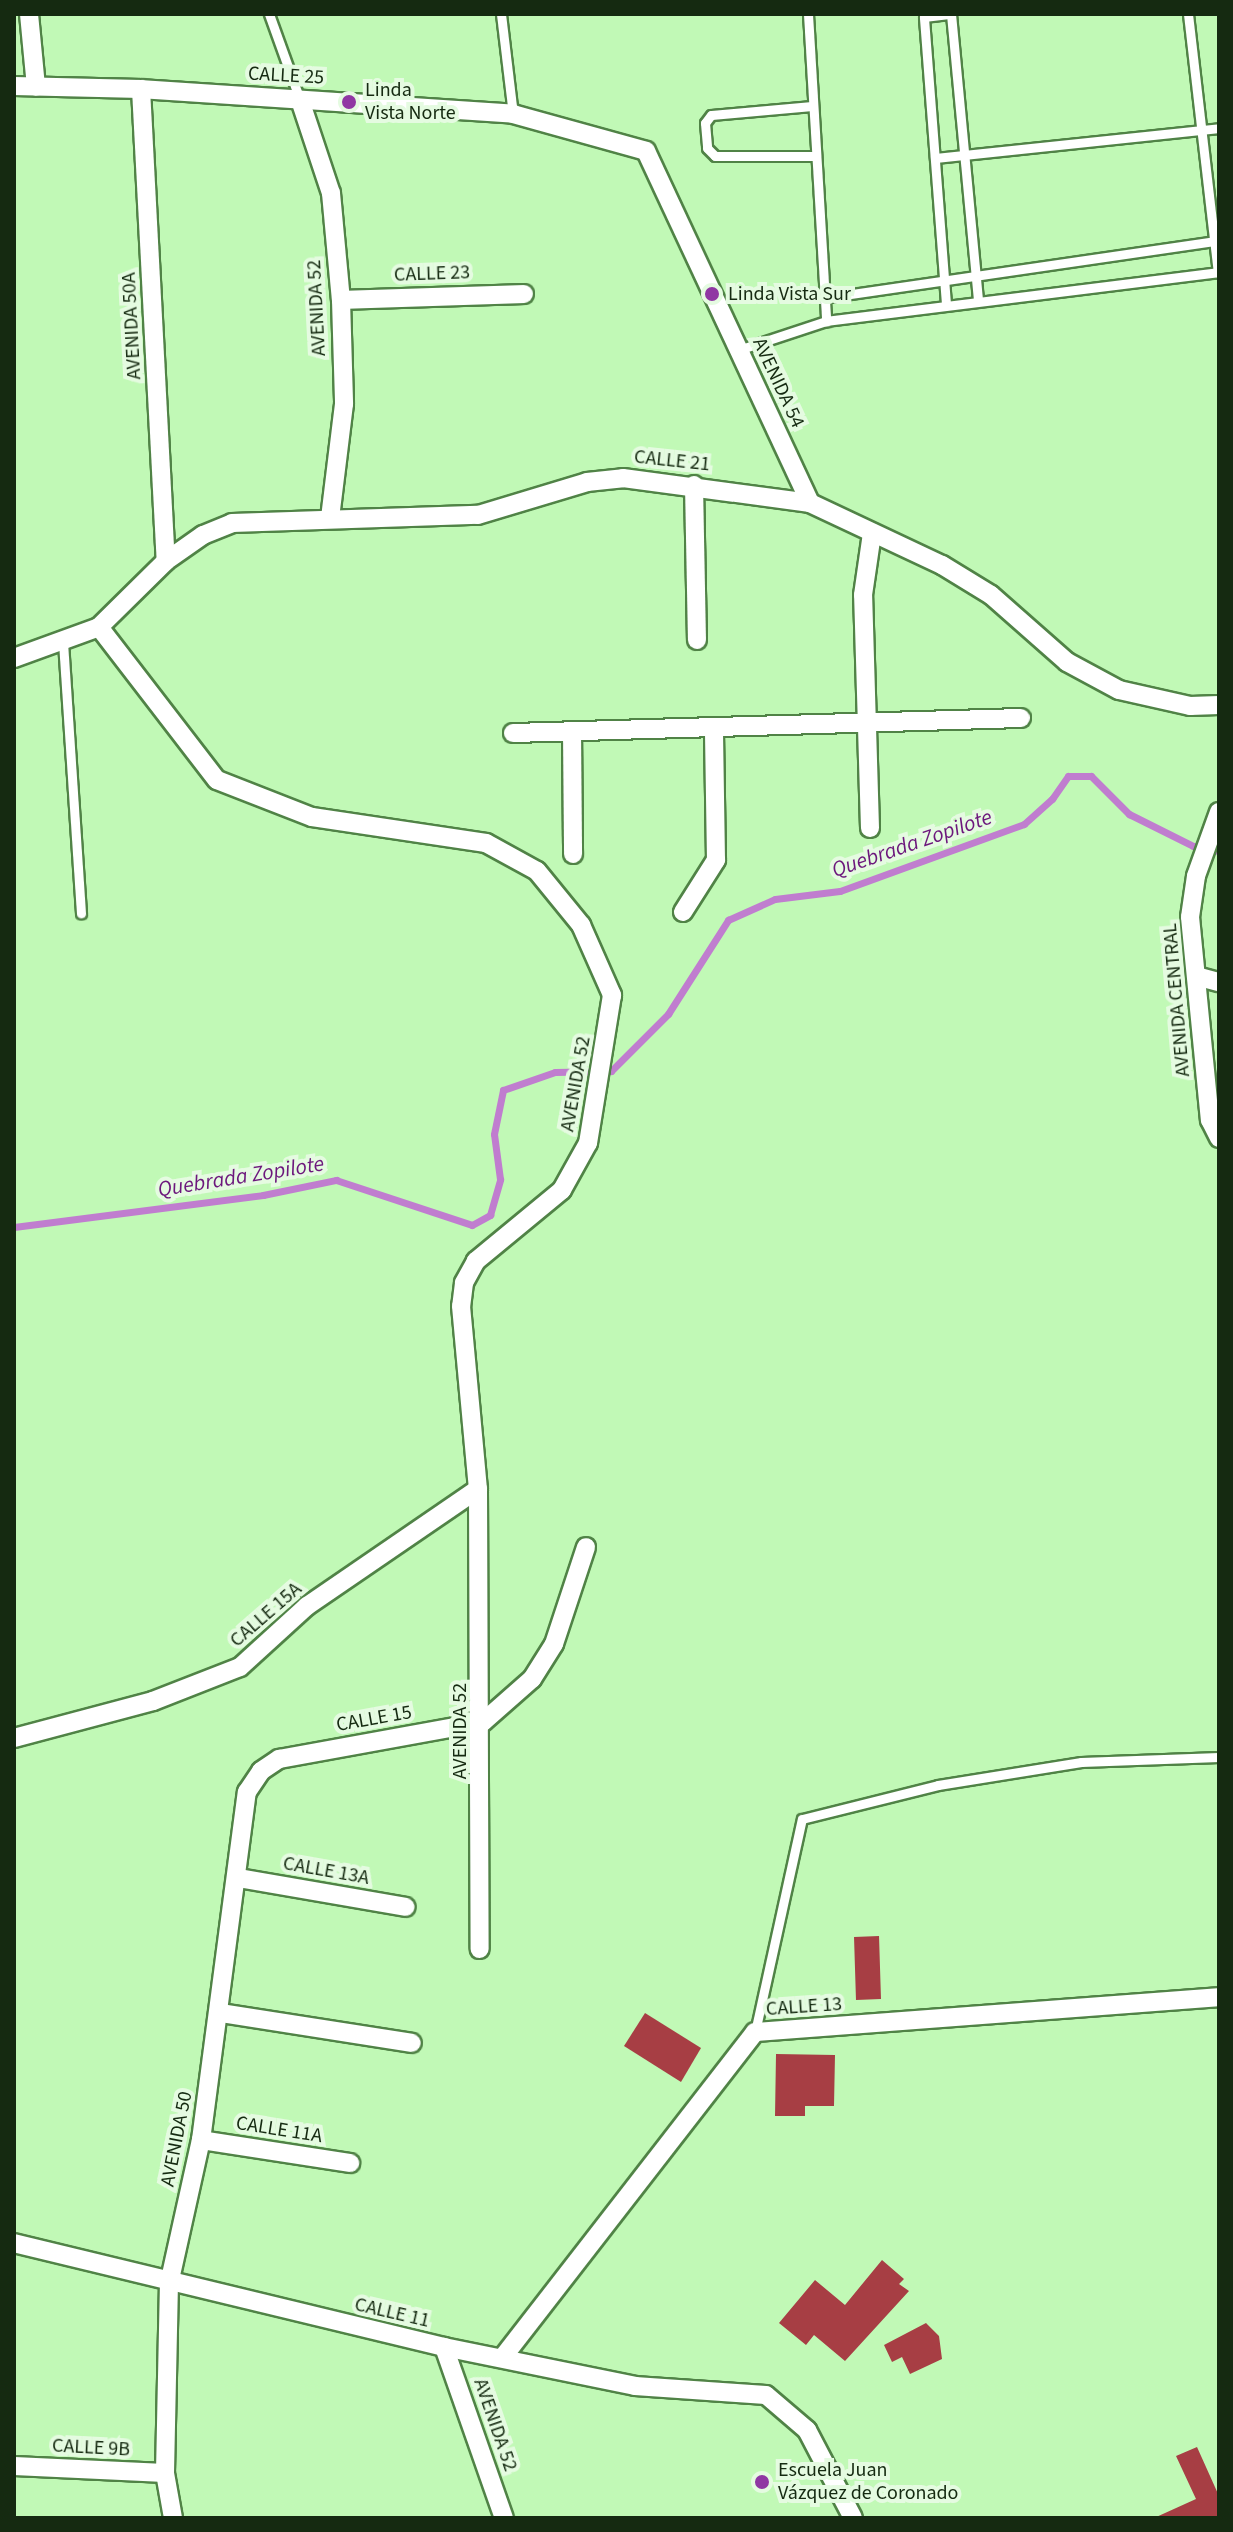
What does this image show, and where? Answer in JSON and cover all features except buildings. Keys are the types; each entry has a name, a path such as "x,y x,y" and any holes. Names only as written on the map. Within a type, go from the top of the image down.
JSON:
{"street":[{"path":"29,14 36,87"},
{"name":"CALLE 25","path":"14,86 141,89 513,114 601,134 646,151"},
{"name":"AVENIDA 50A","path":"141,89 166,561"},
{"name":"AVENIDA 52","path":"300,100 331,193 341,300 344,404 330,518"},
{"name":"AVENIDA 54","path":"646,151 663,177 738,350 810,503"},
{"name":"CALLE 23","path":"341,300 524,294"},
{"name":"CALLE 21","path":"14,658 99,627 166,561 203,535 232,523 478,515 587,482 623,478 694,485 810,503 942,565 991,595 1067,662 1119,690 1190,706 1219,705"},
{"path":"694,485 697,640"},
{"path":"870,828 863,595 872,533"},
{"name":"AVENIDA 52","path":"99,627 217,780 312,817 486,843 537,871 581,925 612,995 599,1093 588,1143 562,1190 476,1261 464,1283 461,1306 478,1489 483,1722 480,1949"},
{"path":"513,733 1021,718"},
{"path":"683,912 716,860 714,727"},
{"path":"572,731 573,854"},
{"name":"AVENIDA CENTRAL","path":"1216,820 1196,876 1190,917 1210,1120 1219,1138"},
{"path":"1196,976 1219,982"},
{"name":"CALLE 15A","path":"14,1738 153,1701 240,1667 307,1606 478,1489"},
{"path":"483,1722 532,1679 554,1644 586,1547"},
{"name":"CALLE 15","path":"261,1771 279,1759 483,1722"},
{"name":"AVENIDA 50","path":"173,2518 165,2473 169,2284 201,2140 221,2013 247,1792 261,1771"},
{"name":"CALLE 13A","path":"238,1878 406,1907"},
{"name":"CALLE 13","path":"503,2357 755,2032 1219,1997"},
{"path":"221,2013 412,2043"},
{"name":"CALLE 11A","path":"201,2140 350,2163"},
{"name":"CALLE 11","path":"14,2243 87,2258 169,2284 444,2347 635,2386 766,2395 807,2430 853,2518"},
{"name":"AVENIDA 52","path":"444,2347 504,2518"},
{"name":"CALLE 9B","path":"14,2466 165,2473"}],"lane":[{"path":"269,14 300,100"},
{"path":"501,14 513,114"},
{"path":"808,14 826,321"},
{"path":"946,304 924,15 950,14 978,300"},
{"path":"738,350 826,321 1218,272 1205,130 1188,14"},
{"path":"812,106 711,115 705,123 707,148 715,156 814,156"},
{"path":"935,158 1219,128"},
{"path":"824,298 976,272 1215,241"},
{"path":"63,642 81,913"},
{"path":"755,2032 802,1819 938,1785 1081,1762 1219,1757"}],"waterway":[{"name":"Quebrada Zopilote","path":"14,1227 263,1195 336,1180 472,1225 490,1215 500,1179 494,1134 503,1090 555,1072 611,1071 668,1014 728,920 775,899 840,891 1024,824 1052,799 1068,776 1091,776 1129,814 1193,846 1219,851"}],"place":[{"name":"Linda Vista Norte","path":"349,102"},
{"name":"Linda Vista Sur","path":"712,294"},
{"name":"Escuela Juan Vázquez de Coronado","path":"762,2482"}]}
